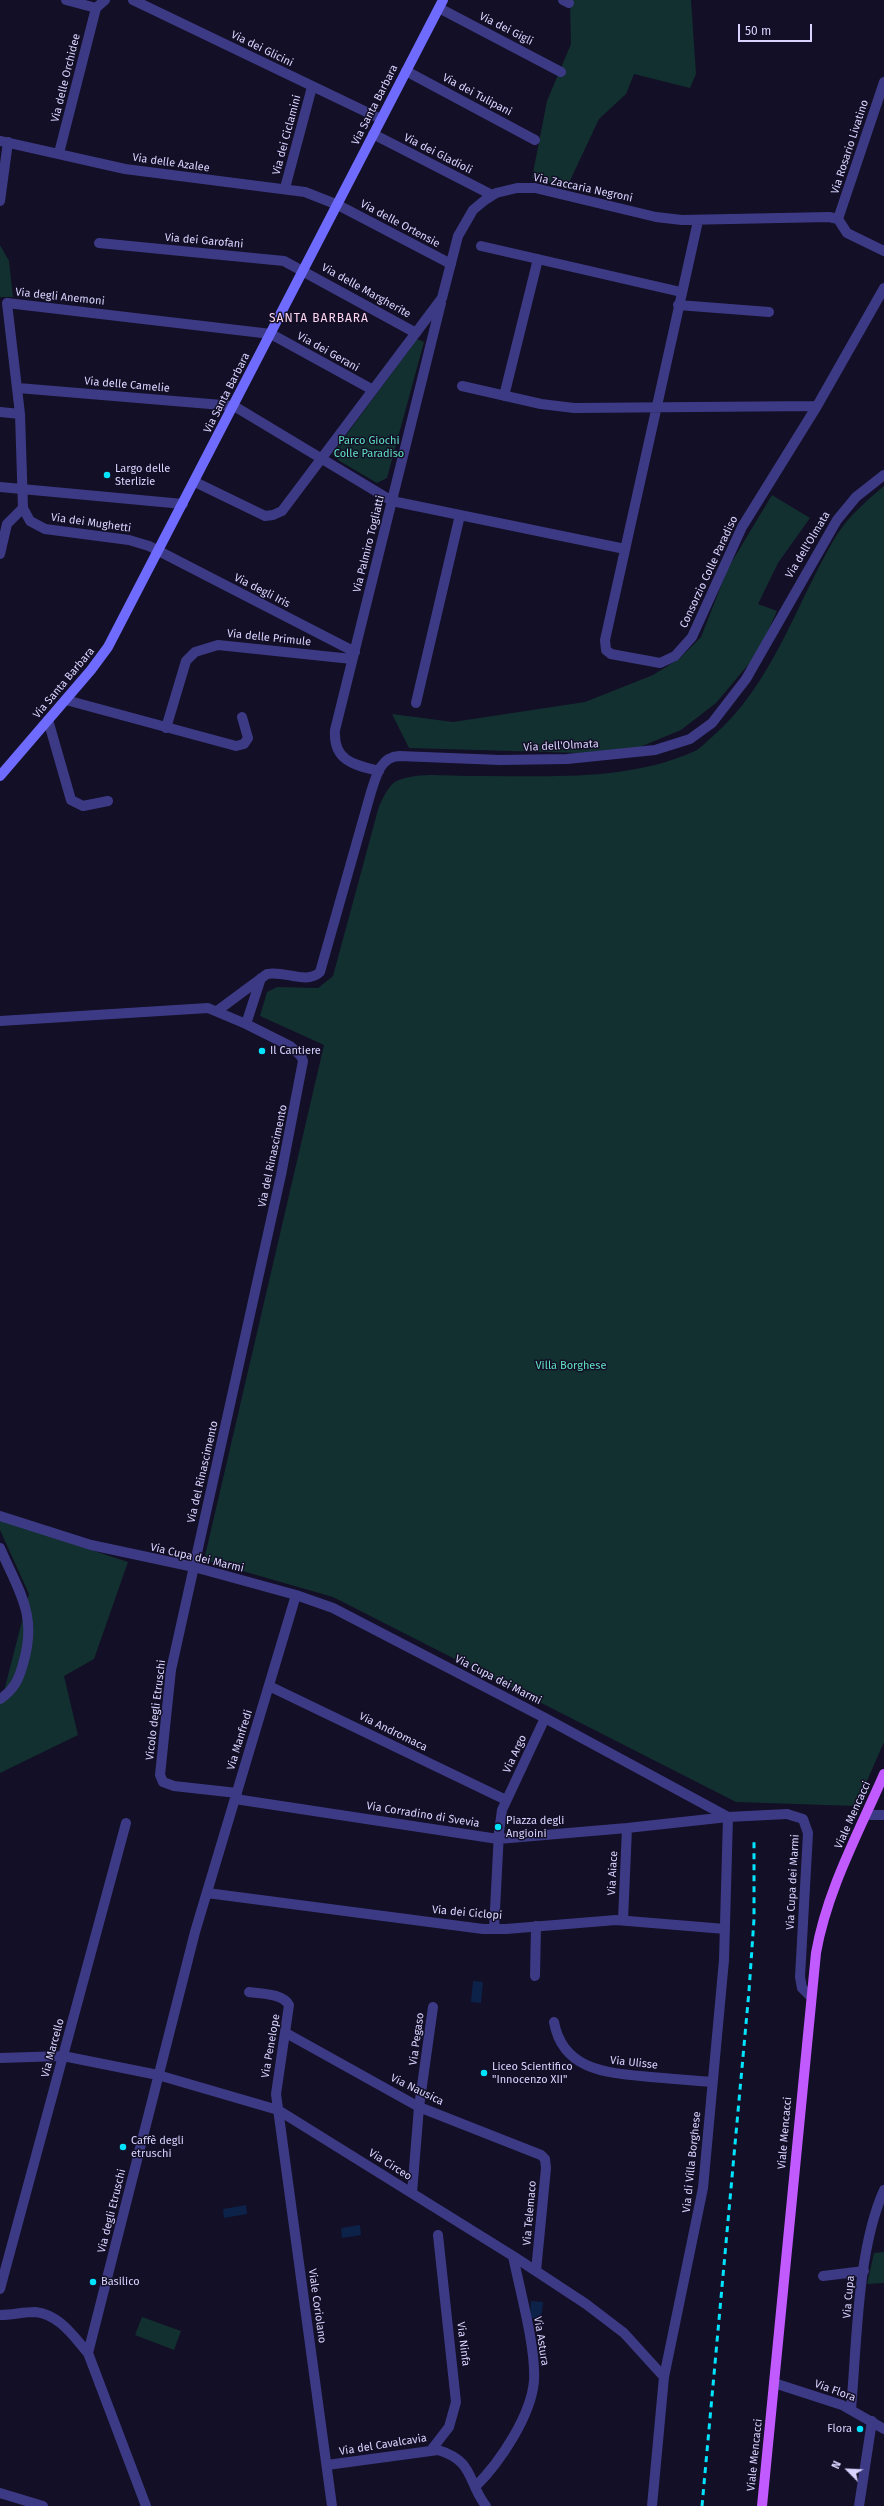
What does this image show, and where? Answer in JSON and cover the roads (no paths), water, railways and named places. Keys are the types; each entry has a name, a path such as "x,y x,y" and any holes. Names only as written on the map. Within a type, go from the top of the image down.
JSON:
{"main road":[{"name":"Viale Mencacci","path":"762,2506 810,1996 816,1953 824,1916 884,1774"}],"street":[{"path":"66,0 96,8 105,0"},
{"name":"Via dei Glicini","path":"133,0 381,119"},
{"name":"Via Santa Barbara","path":"0,776 66,700 108,648 441,4"},
{"name":"Via dei Gigli","path":"441,4 561,72"},
{"name":"Via delle Orchidee","path":"59,153 96,8"},
{"name":"Via dei Tulipani","path":"406,70 535,140"},
{"name":"Via Rosario Livatino","path":"838,219 884,82"},
{"name":"Via dei Ciclamini","path":"285,188 312,87"},
{"name":"Via dei Gladioli","path":"373,134 492,195"},
{"path":"0,201 4,142"},
{"name":"Via delle Azalee","path":"4,142 59,153 125,170 171,177 285,188 306,192 338,205"},
{"name":"Via Zaccaria Negroni","path":"195,482 261,514 274,515 285,508 442,298 458,236 465,221 478,205 492,195 511,189 530,188 656,217 698,221 817,217 838,219"},
{"name":"Via delle Ortensie","path":"338,205 451,264"},
{"path":"838,219 847,233 884,251"},
{"name":"Consorzio Colle Paradiso","path":"698,221 656,406 605,648 608,652 614,655 652,663 664,662 680,651 696,630 720,571 739,532 817,406 884,288"},
{"name":"Via dei Garofani","path":"99,243 274,259 288,262 304,271"},
{"path":"481,246 681,292"},
{"path":"504,396 538,259"},
{"name":"Via delle Margherite","path":"304,271 416,333"},
{"name":"Via Palmiro Togliatti","path":"379,771 348,761 340,754 335,742 337,721 442,298"},
{"name":"Via degli Anemoni","path":"23,489 18,388 7,303 271,334"},
{"path":"678,305 769,312"},
{"name":"Via dei Gerani","path":"271,334 373,390"},
{"path":"462,386 541,404 574,408 610,409 656,406 817,406"},
{"name":"Via delle Camelie","path":"18,388 234,406"},
{"path":"234,406 392,501 625,549"},
{"path":"0,412 20,414"},
{"name":"Via dell'Olmata","path":"217,1011 261,978 272,973 313,977 321,970 379,771 385,762 395,756 493,760 567,759 655,750 677,744 696,736 716,719 746,679 837,520 856,497 884,475"},
{"path":"0,487 183,504"},
{"path":"0,554 7,524 23,508 23,489"},
{"name":"Via dei Mughetti","path":"23,508 30,521 44,529 129,540 159,551"},
{"path":"416,704 460,515"},
{"name":"Via degli Iris","path":"159,551 354,656"},
{"name":"Via delle Primule","path":"166,728 186,661 193,653 208,647 226,646 354,656"},
{"path":"66,700 166,728 239,745 244,744 248,738 242,717"},
{"path":"48,720 71,800 83,806 108,801"},
{"path":"246,1024 261,978"},
{"name":"Via del Rinascimento","path":"0,1021 192,1008 217,1011 294,1049 301,1056 303,1067 194,1567"},
{"name":"Via Cupa dei Marmi","path":"0,1516 109,1550 194,1567 296,1595 333,1608 545,1718 728,1817 787,1814 803,1819 808,1833 800,1977 802,1988 810,1996"},
{"path":"0,1548 2,1560 21,1595 30,1624 27,1649 15,1686 0,1699"},
{"name":"Vicolo degli Etruschi","path":"194,1567 170,1675 160,1775 164,1782 170,1785 236,1796"},
{"name":"Via Manfredi","path":"206,1893 296,1595"},
{"name":"Via Andromaca","path":"269,1686 506,1800"},
{"name":"Via Argo","path":"506,1800 545,1718"},
{"name":"Via Corradino di Svevia","path":"236,1796 498,1839 627,1828 728,1817"},
{"path":"494,1929 498,1839 506,1800"},
{"path":"867,1814 884,1815"},
{"name":"Via di Villa Borghese","path":"652,2506 664,2377 700,2207 726,1929 728,1817"},
{"name":"Via Marcello","path":"0,2289 1,2280 126,1824"},
{"name":"Via Aiace","path":"623,1920 627,1828"},
{"name":"Via dei Ciclopi","path":"206,1893 494,1929 623,1920 726,1929"},
{"name":"Via degli Etruschi","path":"88,2353 158,2075 206,1893"},
{"path":"535,1976 536,1926"},
{"name":"Via Penelope","path":"249,1992 286,2000 289,2008 286,2033 276,2081 278,2110"},
{"name":"Via Pegaso","path":"412,2193 420,2107 433,2007"},
{"name":"Via Ulisse","path":"554,2022 559,2039 568,2052 580,2062 597,2069 618,2074 712,2082"},
{"name":"Via Nausica","path":"286,2033 420,2107 533,2150 544,2157"},
{"name":"Via Circeo","path":"0,2058 63,2056 158,2075 278,2110 513,2256 617,2327 642,2350 664,2377"},
{"name":"Viale Coriolano","path":"278,2110 332,2506"},
{"name":"Via Telemaco","path":"536,2271 546,2168 544,2157"},
{"name":"Via Cupa","path":"851,2409 864,2271 874,2218 884,2190"},
{"name":"Via Ninfa","path":"432,2449 449,2427 456,2402 438,2235"},
{"name":"Via Astura","path":"476,2486 497,2461 517,2428 526,2411 533,2387 534,2363 513,2256"},
{"path":"823,2276 864,2271"},
{"path":"0,2315 32,2312 48,2315 61,2323 88,2353 146,2506"},
{"name":"Via Flora","path":"774,2383 851,2409 884,2429"},
{"path":"859,2506 872,2421"},
{"name":"Via del Cavalcavia","path":"326,2466 432,2449 449,2453 462,2462 486,2506"},
{"path":"0,2493 43,2506"}],"water":[{"path":"473,1981 483,1982 481,2003 471,2002"},
{"path":"246,2205 247,2214 224,2218 223,2209"},
{"path":"360,2225 361,2235 342,2238 341,2228"},
{"path":"531,2301 543,2302 541,2319 530,2318"}],"railway":[{"path":"702,2506 749,1991 754,1919 754,1841"}],"place":[{"name":"Largo delle Sterlizie","path":"107,475"},
{"name":"Il Cantiere","path":"262,1051"},
{"name":"Piazza degli Angioini","path":"498,1827"},
{"name":"Liceo Scientifico \"Innocenzo XII\"","path":"484,2073"},
{"name":"Caffè degli etruschi","path":"123,2147"},
{"name":"Basilico","path":"93,2282"},
{"name":"Flora","path":"860,2429"}],"district":[{"name":"SANTA BARBARA","path":"319,319"}],"park label":[{"name":"Parco Giochi Colle Paradiso","path":"369,447"},
{"name":"Villa Borghese","path":"571,1366"}]}
